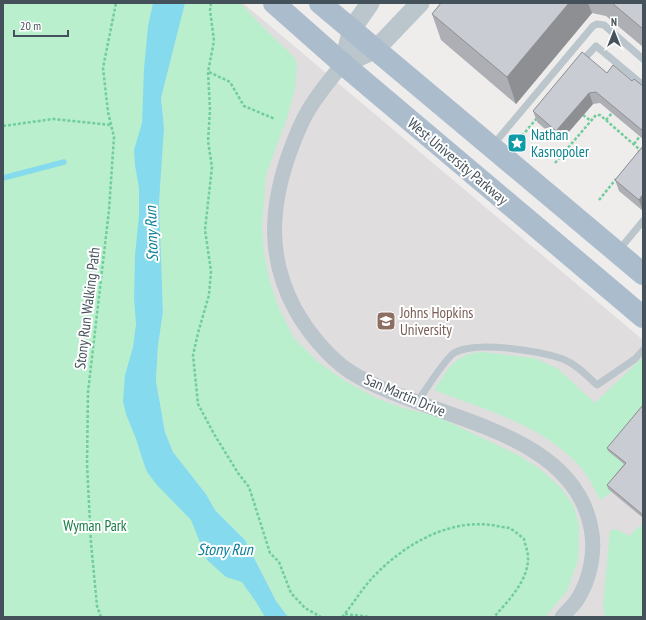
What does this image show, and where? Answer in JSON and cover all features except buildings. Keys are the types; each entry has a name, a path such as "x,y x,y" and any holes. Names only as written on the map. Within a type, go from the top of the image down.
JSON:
{"main road":[{"name":"West University Parkway","path":"274,3 343,64 643,317"},
{"path":"320,3 643,274"}],"street":[{"path":"343,64 352,29 370,3"},
{"path":"343,64 376,49 420,3"},
{"name":"San Martin Drive","path":"343,64 324,87 300,126 285,164 277,194 274,226 276,258 286,291 303,323 323,348 348,370 384,389 506,436 533,450 556,466 573,485 584,504 590,519 593,544 590,566 586,580 577,599 562,617"}],"lane":[{"path":"492,146 592,26 598,24 604,25 643,59"},
{"path":"577,67 596,46 643,85"},
{"path":"617,252 643,222"},
{"path":"417,402 438,372 454,354 464,348 500,347 564,359 578,368 597,385 635,359 643,350"}],"path":[{"name":"Stony Run Walking Path","path":"101,617 97,606 91,543 87,464 88,400 109,210 114,137 108,112 103,68 116,3"},
{"path":"211,3 210,10 214,41 208,72 210,110 208,141 212,167 205,230 211,271 210,295 193,355 198,404 214,434 238,473 249,487 270,553 279,562 291,593 305,608 321,617"},
{"path":"208,72 230,82 244,106 275,119"},
{"path":"522,136 542,113"},
{"path":"606,120 612,113"},
{"path":"583,115 591,121"},
{"path":"555,163 596,115 600,115 639,149 640,152 635,158"},
{"path":"3,126 53,118 111,125"},
{"path":"634,144 640,136"},
{"path":"599,200 619,176"},
{"path":"342,617 361,591 378,572 398,554 427,537 468,524 487,524 509,528 524,539 528,558 524,576 514,592 494,617"},
{"path":"345,614 369,617"}],"shaded area":[{"name":"Johns Hopkins University","path":"165,3 243,3 643,340 643,617 277,617 151,250"}],"green space":[{"name":"Wyman Park","path":"3,3 165,3 151,97 154,442 277,617 3,617"},
{"path":"185,3 240,3 294,57 297,64 295,89 287,118 266,175 262,227 264,253 270,282 279,308 294,338 317,361 345,381 376,398 403,408 436,416 518,455 540,469 561,488 573,505 579,525 578,560 567,591 545,617 288,617 276,601 245,540 215,510 206,494 173,452 165,432 156,381 158,346 163,312 159,203 164,128 161,98"},
{"path":"483,352 534,358 557,368 595,403 643,357 643,405 630,421 627,467 612,492 600,500 583,470 568,455 533,431 494,412 434,390 448,369 459,359 473,353"},
{"path":"643,523 643,617 605,617 603,605 610,531 616,529 629,536"}],"water":[{"name":"Stony Run","path":"153,3 185,3 161,98 164,128 159,203 163,312 158,346 156,381 165,432 173,452 206,494 215,510 245,540 276,601 288,617 265,617 242,582 226,577 207,560 191,520 157,485 147,472 126,414 123,401 125,375 133,347 136,324 134,299 135,255 139,215 139,188 134,150 142,123 144,69 148,26"}],"waterway":[{"path":"3,178 64,162"}],"place":[{"name":"Nathan Kasnopoler","path":"517,143"},
{"name":"Johns Hopkins University","path":"386,321"}]}
